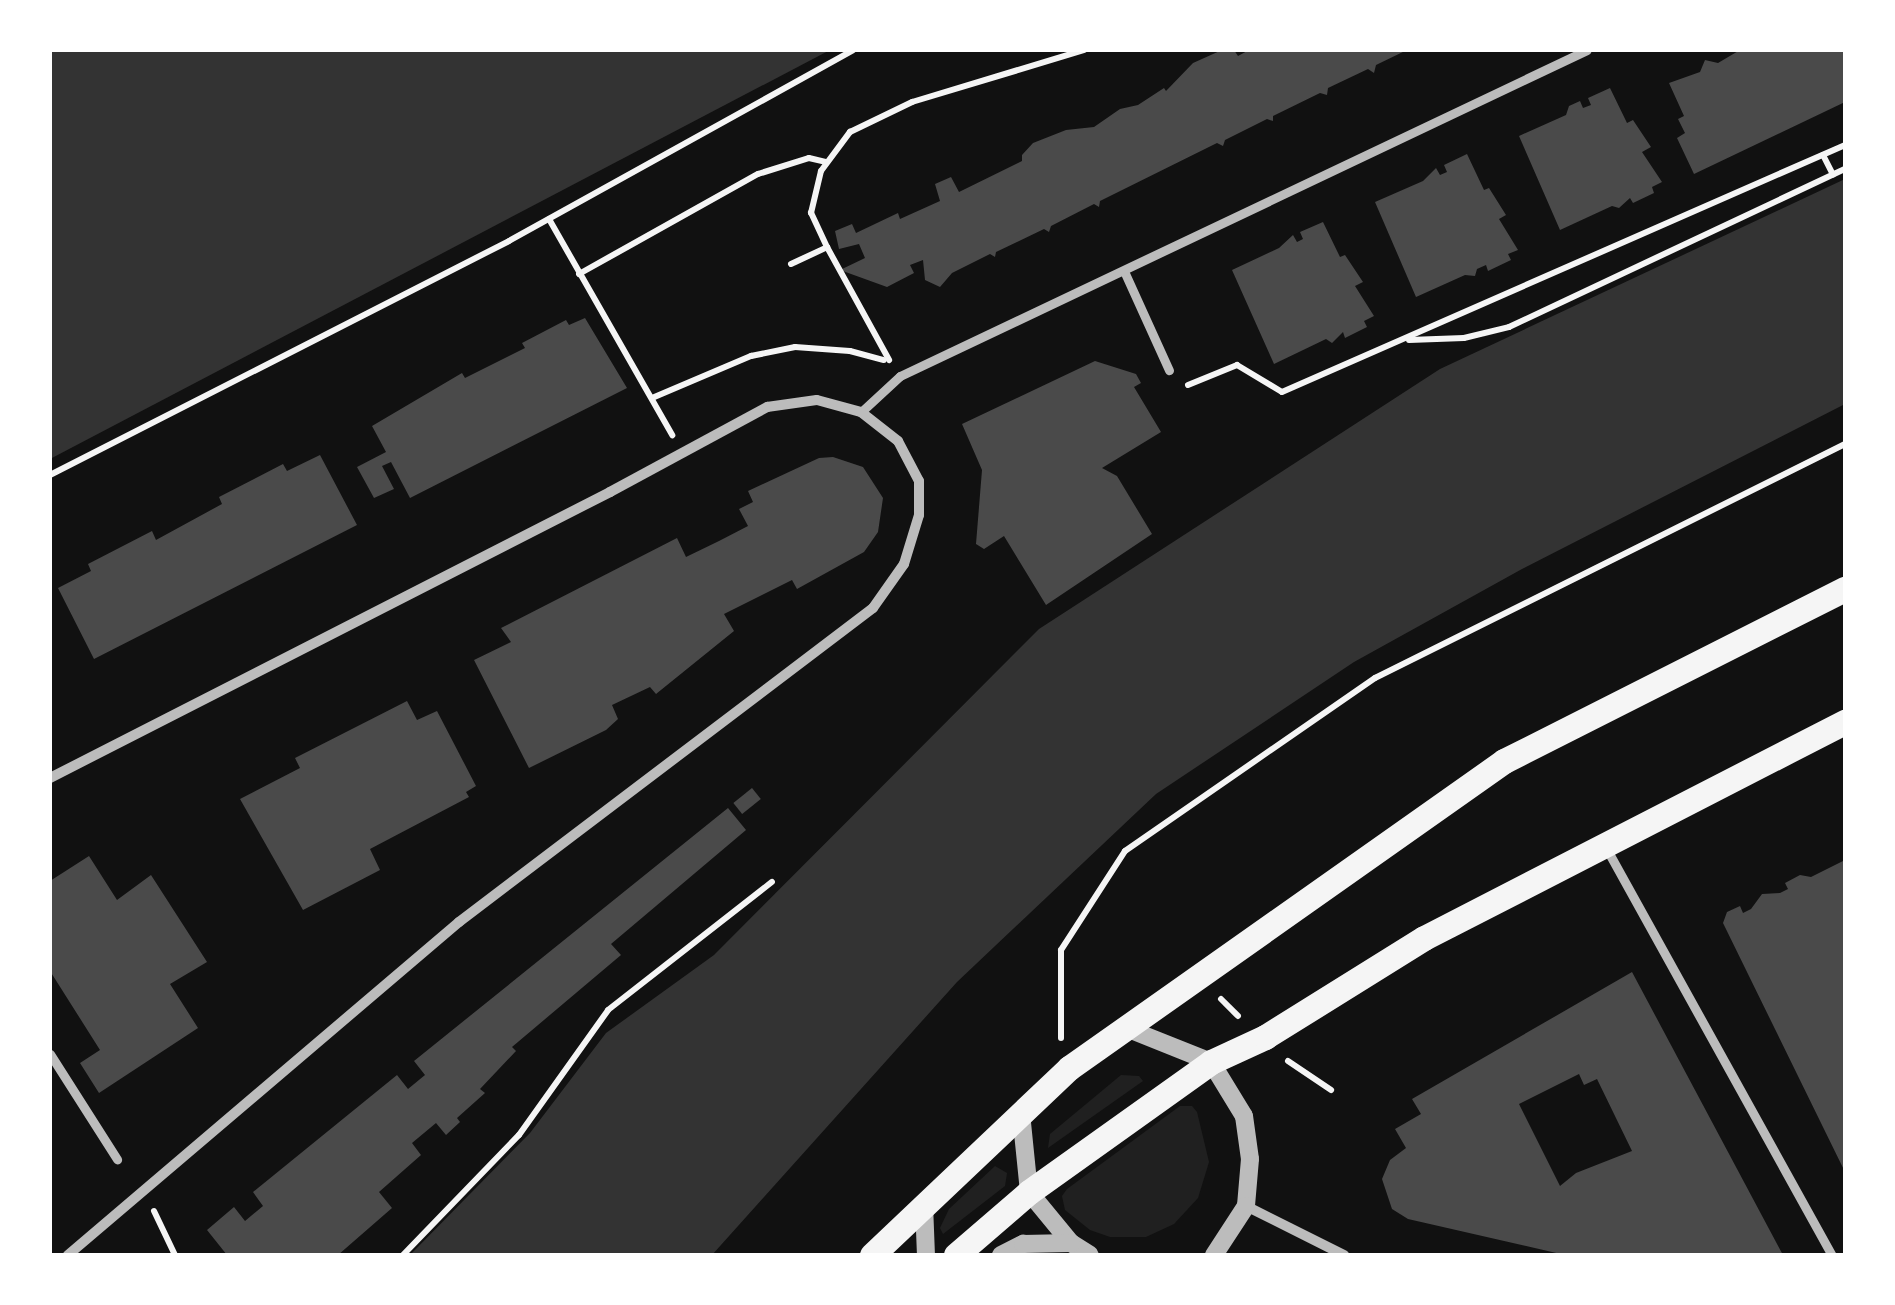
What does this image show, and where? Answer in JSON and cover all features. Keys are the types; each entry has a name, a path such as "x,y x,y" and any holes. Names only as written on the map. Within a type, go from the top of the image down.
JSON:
{"main road":[{"path":"872,1255 1069,1068 1504,761 1845,588"},
{"path":"956,1255 1029,1192 1210,1062 1265,1037 1424,938 1845,722"}],"street":[{"path":"862,412 900,376 1586,50"},
{"path":"1124,271 1169,370"},
{"path":"50,778 767,408 817,400 862,412 898,441 918,481 920,515 904,564 872,608 459,922 68,1255"},
{"path":"1605,846 1832,1255"},
{"path":"1126,1028 1210,1062 1244,1116 1250,1159 1246,1206 1214,1255"},
{"path":"50,1054 117,1159"},
{"path":"1021,1113 1029,1192 1071,1243 1090,1255"},
{"path":"924,1204 926,1255"},
{"path":"1246,1206 1344,1255"},
{"path":"1002,1255 1023,1244 1071,1243"}],"path":[{"path":"50,476 549,219 853,50"},
{"path":"900,376 811,212 827,162 850,132 912,102 1084,50"},
{"path":"1211,375 1237,364 1282,392 1845,144"},
{"path":"1823,155 1833,175"},
{"path":"579,274 758,174 808,158 827,162"},
{"path":"1402,340 1464,338 1510,326 1845,170"},
{"path":"549,219 682,450"},
{"path":"791,264 827,247"},
{"path":"652,398 751,356 795,348 850,350 890,362"},
{"path":"1069,1068 1059,1028 1060,950 1125,851 1374,678 1845,444"},
{"path":"403,1255 519,1135 608,1010 772,882"},
{"path":"1221,1000 1240,1018"},
{"path":"1288,1060 1331,1090"},
{"path":"151,1206 175,1255"}],"shaded area":[{"path":"50,50 830,50 50,459"},
{"path":"1845,179 1845,404 1522,569 1354,662 1156,794 957,982 712,1255 410,1255 530,1133 606,1033 714,955 1039,629 1440,369"},
{"path":"1121,1075 1139,1076 1143,1081 1048,1148 1050,1134"},
{"path":"1180,1106 1192,1106 1197,1112 1209,1162 1198,1198 1174,1224 1146,1237 1110,1237 1090,1230 1065,1210 1062,1196 1067,1189"},
{"path":"995,1166 1007,1173 1005,1186 943,1234 940,1228 949,1209"}],"building":[{"path":"1222,50 1234,50 1238,56 1249,50 1407,50 1376,65 1374,73 1368,69 1328,88 1327,95 1320,93 1273,116 1273,121 1267,119 1225,140 1223,146 1217,143 1100,201 1099,207 1094,204 1051,226 1049,232 1044,229 996,252 995,257 990,254 952,273 940,287 925,280 923,260 910,265 914,273 887,287 840,270 865,258 859,244 839,249 835,231 852,224 856,233 898,213 900,219 940,201 935,184 951,177 959,192 1022,161 1022,155 1033,143 1066,130 1094,127 1120,109 1138,105 1164,88 1166,91 1193,63"},
{"path":"1740,50 1845,50 1845,102 1694,174 1677,138 1685,133 1678,119 1684,116 1669,83 1700,72 1705,60 1718,63"},
{"path":"1610,88 1627,123 1633,120 1651,147 1642,152 1662,182 1652,187 1654,193 1633,203 1630,198 1619,208 1612,206 1560,230 1519,136 1566,115 1569,106 1580,101 1583,108 1591,105 1588,98"},
{"path":"1467,154 1484,190 1489,188 1506,215 1499,219 1518,250 1508,254 1511,260 1488,271 1486,265 1477,269 1475,276 1465,275 1416,297 1375,202 1423,181 1436,168 1440,175 1447,172 1444,165"},
{"path":"1323,222 1340,257 1345,255 1363,282 1355,286 1374,316 1364,321 1367,327 1345,338 1343,332 1332,343 1326,339 1274,364 1232,270 1279,248 1293,235 1297,242 1303,239 1300,232"},
{"path":"585,318 627,388 410,498 391,462 382,466 394,489 374,498 357,467 386,452 372,426 462,373 465,378 525,348 522,343 566,320 569,325"},
{"path":"1095,361 1136,374 1141,383 1134,387 1161,432 1102,468 1117,476 1152,534 1046,605 1004,536 984,549 976,544 982,470 962,424"},
{"path":"320,455 357,525 94,659 58,588 91,571 88,564 152,531 156,540 222,504 219,497 283,464 287,471"},
{"path":"833,457 863,467 883,498 878,532 864,552 797,589 792,580 724,614 734,631 656,694 650,687 612,705 618,719 606,730 529,768 474,660 511,642 501,628 677,538 686,557 719,541 748,526 739,509 753,502 748,491 819,458"},
{"path":"407,701 417,720 437,711 476,786 466,792 469,797 370,849 380,870 303,910 240,799 300,768 295,758"},
{"path":"752,788 761,799 742,814 733,803"},
{"path":"728,808 746,830 611,944 621,955 512,1047 516,1051 480,1089 485,1093 457,1118 460,1122 446,1135 436,1123 412,1143 421,1155 379,1192 392,1208 338,1255 227,1255 207,1230 234,1207 245,1221 263,1206 253,1192 397,1075 408,1089 425,1075 414,1061"},
{"path":"89,856 117,900 151,875 207,962 170,984 198,1028 99,1093 80,1063 100,1050 50,971 50,881"},
{"path":"1845,860 1845,1172 1723,923 1727,912 1740,906 1743,913 1762,894 1780,893 1788,889 1785,883 1800,875 1811,877"},
{"path":"1632,972 1783,1255 1565,1255 1408,1219 1392,1209 1382,1179 1390,1160 1406,1148 1395,1129 1421,1114 1412,1099","holes":["1579,1074 1584,1085 1597,1079 1632,1151 1576,1173 1560,1186 1519,1104"]}]}
